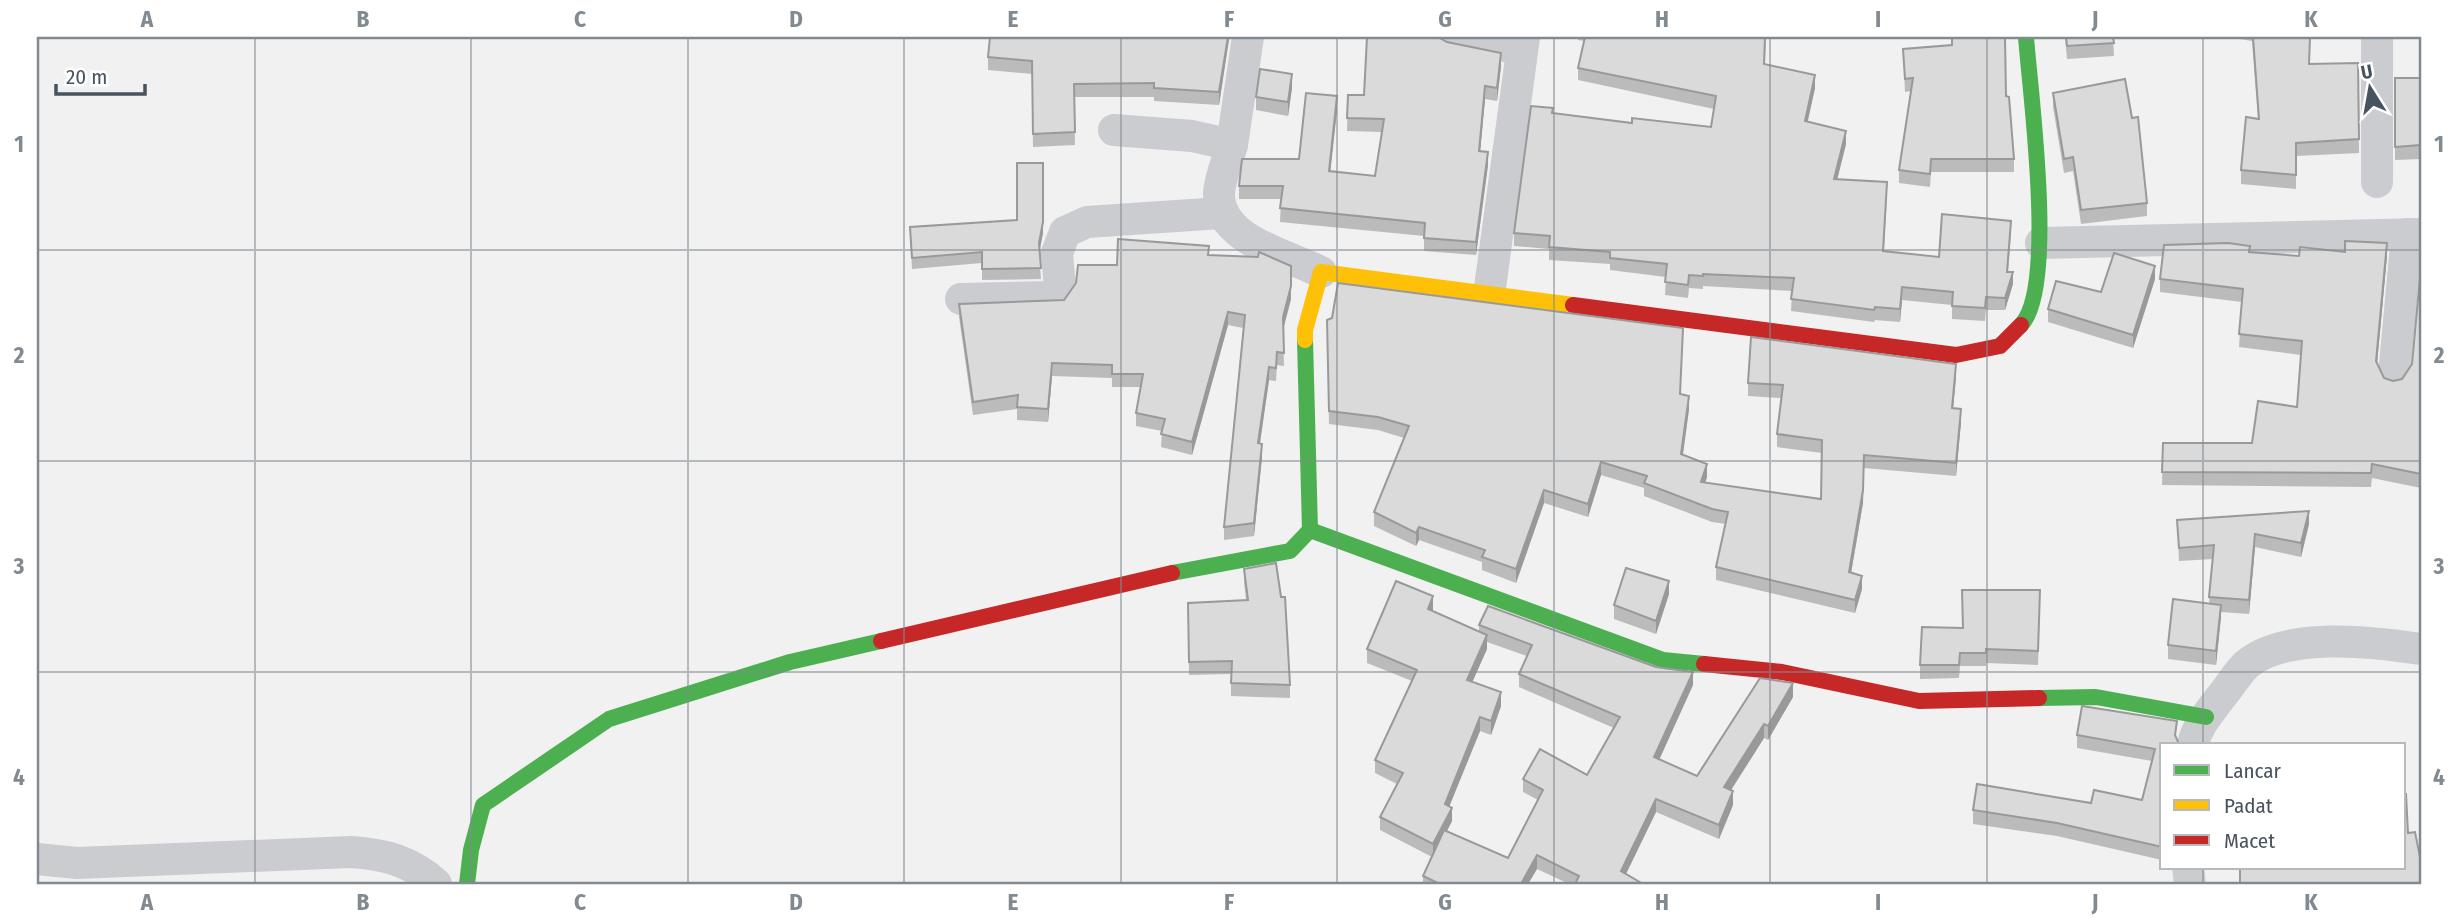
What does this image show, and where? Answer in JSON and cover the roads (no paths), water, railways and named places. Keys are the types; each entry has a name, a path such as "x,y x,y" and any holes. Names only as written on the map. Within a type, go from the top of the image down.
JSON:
{"street":[{"path":"1248,37 1232,145 1219,190 1221,213 1236,232 1321,272 1956,355 2000,346 2025,321 2034,295 2041,243 2026,37"},
{"path":"1451,37 1523,43 1489,295"},
{"path":"2377,37 2377,182"},
{"path":"1114,130 1192,136 1232,145"},
{"path":"961,299 1055,297 1060,288 1057,253 1065,232 1087,222 1221,213"},
{"path":"2041,243 2414,234 2394,376"},
{"path":"467,884 471,850 483,805 609,719 790,662 1138,580 1290,551 1310,530 1305,330 1321,272"},
{"path":"1310,530 1663,660 1782,672 1919,701 2096,697 2135,702 2199,731 2248,664 2287,646 2363,640 2421,649"},
{"path":"37,859 77,863 351,852 384,854 422,870 436,884"}]}
